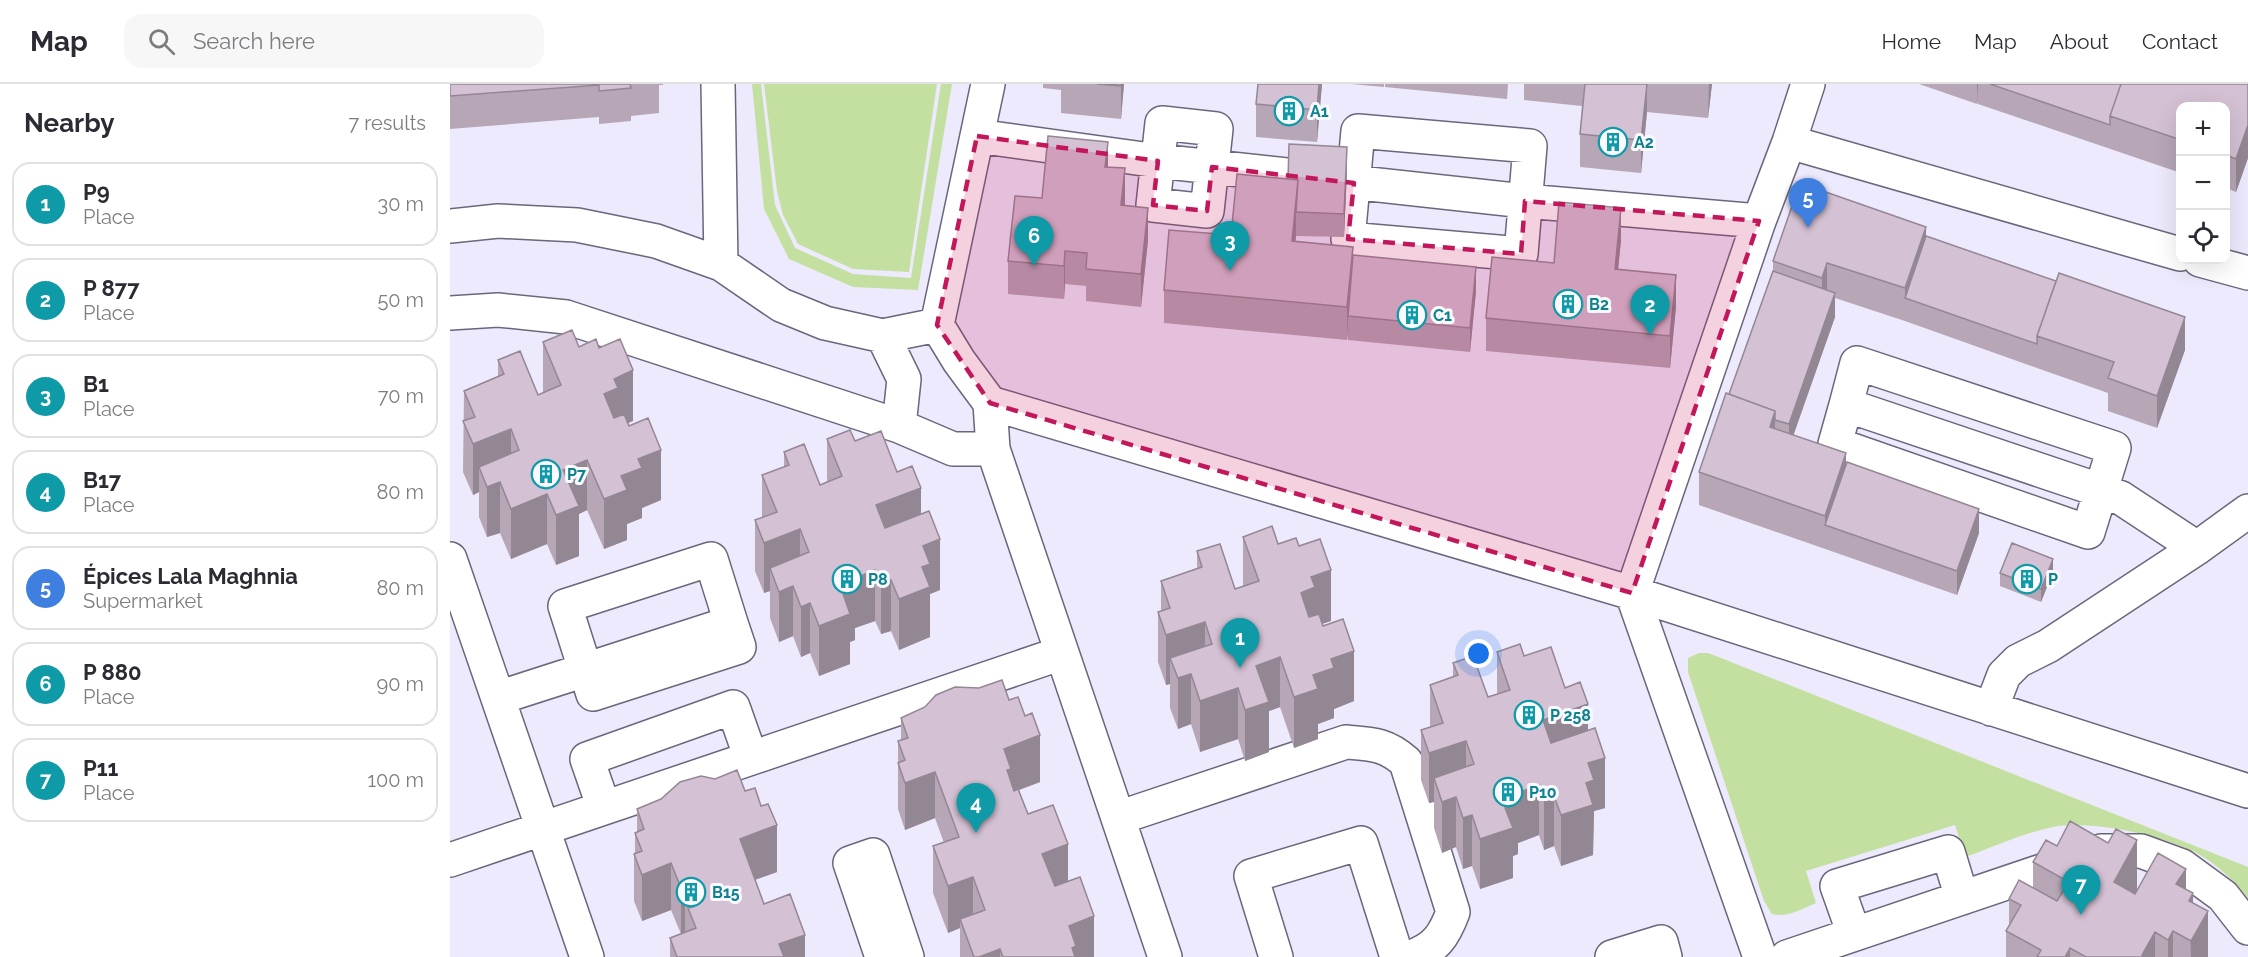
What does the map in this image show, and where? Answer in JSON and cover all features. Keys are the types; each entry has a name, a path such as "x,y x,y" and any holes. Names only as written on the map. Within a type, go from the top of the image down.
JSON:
{"street":[{"path":"718,84 721,264"},
{"path":"988,84 937,325 959,361 990,403 993,449 1166,957"},
{"path":"1760,957 1632,593 1808,84"},
{"path":"1162,123 1216,129 1207,211 1153,205 1158,161 1162,123"},
{"path":"1358,131 1530,146 1521,254 1348,239 1354,183 1358,131"},
{"path":"977,136 1158,161"},
{"path":"1789,142 2176,253"},
{"path":"1212,167 1525,201 1759,222"},
{"path":"450,226 498,222 577,225 656,241 721,264 781,305 825,323 883,336 937,325"},
{"path":"2215,264 2248,273"},
{"path":"450,313 498,310 566,317 899,426 953,449 993,449"},
{"path":"883,336 904,379 899,426"},
{"path":"1857,363 2114,448 2102,491 2088,532 1835,444 1857,363"},
{"path":"990,403 1632,593 2248,791"},
{"path":"1846,405 2121,498 2197,548"},
{"path":"1991,709 2004,675 2018,661 2048,646 2197,548 2248,511"},
{"path":"450,559 587,957"},
{"path":"711,559 739,647 593,694 585,670 565,606 711,559"},
{"path":"450,860 1062,653"},
{"path":"498,698 585,670"},
{"path":"604,808 587,759 733,707 751,758"},
{"path":"1118,819 1346,742 1374,744 1393,750 1406,762 1453,912 1446,930 1433,947 1411,957"},
{"path":"1276,957 1251,876 1361,843 1397,957"},
{"path":"1787,957 1849,943 1962,898 2101,851 2141,851 2182,866 2223,896 2248,928"},
{"path":"1849,943 1837,886 1948,852 1962,898"},
{"path":"858,957 828,870 873,855 908,957"},
{"path":"850,863 882,957"},
{"path":"1612,957 1660,942 1665,957"}],"highlighted area":[{"path":"977,136 1158,161 1153,205 1207,211 1212,167 1354,183 1348,239 1521,254 1525,201 1759,221 1632,593 990,403 937,325"}],"green space":[{"path":"752,84 761,84 775,205 795,248 853,274 911,278 941,84 952,84 918,290 853,287 789,259 764,209"},
{"path":"764,84 937,84 909,272 853,269 798,244 783,215 777,191"},
{"path":"1699,653 1708,653 1721,658 2248,867 2248,898 2226,874 2207,859 2169,841 2149,836 2107,827 2068,825 2031,833 1965,857 1955,825 1806,871 1816,903 1789,914 1772,914 1764,901 1688,672 1688,658"}],"building":[{"path":"450,84 630,84 631,88 599,91 599,85 450,96"},
{"path":"1097,84 1121,84 1121,86"},
{"path":"1258,84 1319,84 1317,110 1256,104"},
{"path":"1585,84 1647,84 1641,140 1580,134"},
{"path":"1990,84 2121,84 2110,116 2110,125"},
{"path":"2121,84 2248,84 2248,125 2236,159 2230,157 2230,102 2176,102 2176,138 2110,116"},
{"path":"1048,136 1108,142 1105,167 1125,168 1121,205 1148,208 1141,274 1086,269 1087,253 1065,251 1064,266 1008,261 1015,196 1042,198"},
{"path":"1289,144 1347,147 1344,214 1296,212 1298,180 1288,179"},
{"path":"1237,174 1298,180 1292,241 1353,247 1347,307 1164,290 1169,230 1231,235"},
{"path":"1800,183 1926,227 1905,288 1827,263 1822,278 1773,261"},
{"path":"1559,202 1621,208 1615,269 1676,275 1670,336 1486,318 1492,257 1554,263"},
{"path":"1926,236 2056,281 2037,336 2037,344 1905,298"},
{"path":"1353,255 1476,267 1470,328 1348,316"},
{"path":"1773,271 1835,293 1789,424 1775,420 1775,411 1729,394"},
{"path":"2059,273 2185,317 2157,396 2108,378 2114,362 2037,336"},
{"path":"572,330 579,347 596,339 599,348 620,339 633,370 614,379 618,388 604,394 614,418 624,414 629,426 648,418 661,450 638,459 642,468 621,476 627,490 604,499 587,460 563,470 579,506 556,515 547,494 511,509 500,482 487,487 479,467 519,450 511,429 473,444 463,421 475,417 464,391 504,374 498,360 520,351 538,395 561,385 543,342"},
{"path":"1726,393 1775,411 1770,427 1846,453 1825,516 1699,472"},
{"path":"850,430 855,441 881,431 897,472 912,466 921,488 876,505 885,528 929,511 940,539 923,546 930,564 922,567 930,587 899,599 891,580 881,584 875,570 851,580 855,589 843,594 850,614 819,626 810,603 801,607 793,586 779,592 770,568 809,552 800,529 764,543 755,520 777,512 762,475 789,465 784,452 804,444 820,485 842,476 827,439"},
{"path":"1847,462 1979,509 1957,571 1825,525"},
{"path":"1272,526 1278,544 1296,538 1299,546 1320,539 1331,570 1311,577 1315,587 1301,593 1309,617 1319,614 1323,626 1343,619 1354,651 1331,659 1334,668 1313,675 1318,689 1294,697 1280,657 1256,666 1269,702 1245,710 1238,688 1200,701 1191,674 1178,678 1170,658 1212,644 1205,622 1166,635 1158,612 1170,608 1161,581 1202,567 1197,551 1220,544 1235,589 1259,581 1243,537"},
{"path":"2012,543 2053,559 2041,589 2000,573"},
{"path":"1520,644 1524,656 1551,647 1565,688 1580,682 1588,704 1543,720 1551,743 1595,728 1605,758 1588,763 1594,780 1586,783 1593,805 1561,815 1554,796 1544,799 1539,785 1515,794 1518,804 1505,808 1513,828 1480,839 1472,815 1463,818 1456,797 1442,802 1434,778 1474,764 1466,741 1429,753 1421,730 1443,723 1430,685 1458,675 1453,663 1473,656 1488,697 1510,690 1497,652"},
{"path":"1002,680 1009,700 1018,697 1025,716 1032,713 1040,735 1004,749 1011,769 1007,770 1014,791 1018,789 1028,814 1053,805 1068,844 1042,854 1055,886 1080,877 1094,916 1069,926 1076,946 1072,948 1075,957 1003,957 1000,949 974,957 960,919 985,910 973,877 948,886 933,846 959,837 935,772 905,783 898,763 905,760 898,741 908,738 901,718 925,707 936,695 955,687 979,688"},
{"path":"737,770 745,791 755,788 761,806 768,804 777,825 740,839 764,904 790,894 805,935 779,944 784,957 677,957 670,938 696,928 688,908 693,907 685,887 681,888 671,863 642,875 634,854 642,851 635,833 644,829 637,809 661,799 680,782 701,776 715,779"},
{"path":"2070,821 2108,843 2116,829 2137,840 2114,882 2135,894 2158,853 2186,869 2176,884 2193,893 2189,901 2208,911 2191,941 2173,931 2168,940 2155,932 2142,955 2145,957 2086,957 2070,948 2065,957 2037,957 2041,950 2006,931 2021,905 2009,899 2019,880 2057,901 2069,882 2033,862 2046,840 2057,846"}],"place":[{"name":"A1","path":"1289,111"},
{"name":"A2","path":"1613,142"},
{"name":"Épices Lala Maghnia","path":"1808,228"},
{"name":"P 880","path":"1034,266"},
{"name":"B1","path":"1230,271"},
{"name":"B2","path":"1568,304"},
{"name":"C1","path":"1412,315"},
{"name":"P 877","path":"1650,335"},
{"name":"P7","path":"546,474"},
{"name":"P8","path":"847,579"},
{"name":"P","path":"2027,579"},
{"name":"P9","path":"1240,668"},
{"name":"P 258","path":"1529,715"},
{"name":"P10","path":"1508,792"},
{"name":"B17","path":"976,833"},
{"name":"B15","path":"691,892"},
{"name":"P11","path":"2081,915"}]}
